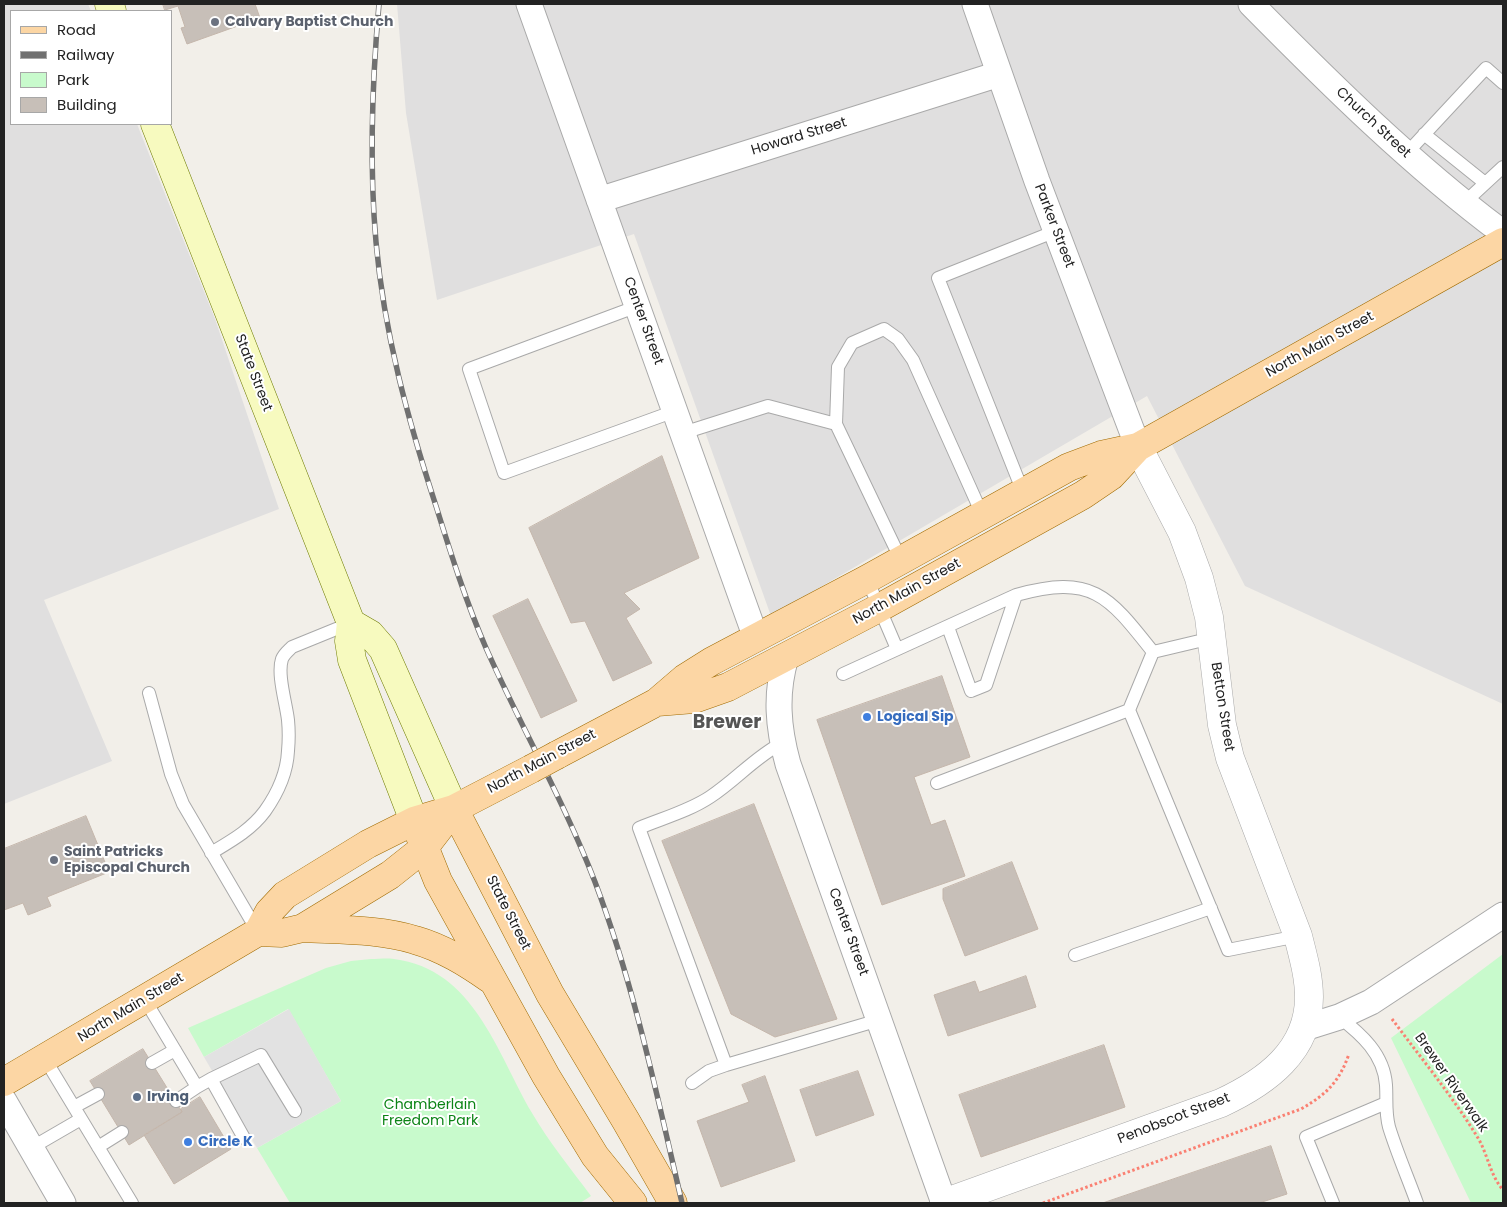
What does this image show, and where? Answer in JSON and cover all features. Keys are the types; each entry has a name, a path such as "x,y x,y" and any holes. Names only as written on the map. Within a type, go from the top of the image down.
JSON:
{"main road":[{"name":"State Street","path":"155,125 351,623 349,641 352,660 438,881 546,1076 575,1124 595,1156 633,1203"},
{"name":"North Main Street","path":"657,702 694,699 728,687 879,608 1083,495 1110,476 1138,447 1503,242"},
{"name":"North Main Street","path":"4,1082 258,932 269,912 285,895 368,844 414,821 454,809 657,702 699,669 1084,460 1100,454 1138,447"},
{"name":"State Street","path":"351,623 370,634 383,649 454,809 550,994 673,1203"},
{"name":"North Main Street","path":"258,932 282,933 303,928 390,876 424,848 454,809"},
{"path":"303,928 376,933 413,939 460,959 494,981"}],"street":[{"name":"Center Street","path":"529,4 756,638"},
{"name":"Parker Street","path":"975,4 1056,231 1138,447"},
{"name":"Church Street","path":"1251,4 1367,119 1464,203 1503,233"},
{"name":"Howard Street","path":"599,200 999,74"},
{"name":"Betton Street","path":"1138,447 1182,532 1205,597 1212,638 1222,725 1230,758 1298,936 1308,979 1309,997 1304,1028"},
{"name":"Center Street","path":"786,658 780,678 778,704 782,743 788,764 943,1203"},
{"path":"1304,1028 1339,1017 1371,1002 1503,915"},
{"name":"Penobscot Street","path":"943,1203 1221,1103 1241,1094 1275,1071 1288,1056 1304,1028"},
{"path":"4,1101 63,1203"}],"lane":[{"path":"1406,154 1486,68 1503,83"},
{"path":"1424,134 1485,184"},
{"path":"1464,203 1503,167"},
{"path":"1023,492 938,278 1056,231"},
{"path":"638,306 469,368 504,473 679,422 768,406 836,424"},
{"path":"901,560 836,424 838,367 852,343 884,329 898,339 913,360 982,514"},
{"path":"867,579 897,649"},
{"path":"844,674 1016,595 1034,590 1066,586 1092,591 1103,597 1131,624 1153,652"},
{"path":"948,626 971,691 986,685 1016,595"},
{"path":"211,853 253,825 265,811 281,782 286,768 288,753 288,721 281,668 285,653 292,647 351,623"},
{"path":"1153,652 1212,638"},
{"path":"1153,652 1129,710 1228,950 1298,936"},
{"path":"149,693 176,789 258,932"},
{"path":"937,782 1129,710"},
{"path":"726,1065 639,828 694,806 708,798 760,756 782,743"},
{"path":"1076,955 1211,908"},
{"path":"145,1000 198,1087"},
{"path":"1339,1017 1365,1039 1375,1051 1382,1064 1385,1076 1389,1127 1417,1203"},
{"path":"692,1082 709,1071 726,1065 879,1020"},
{"path":"152,1063 175,1050"},
{"path":"176,1101 211,1079 261,1055 295,1111"},
{"path":"45,1058 132,1203"},
{"path":"211,1079 244,1138"},
{"path":"74,1107 98,1094"},
{"path":"1333,1203 1306,1137 1386,1104"},
{"path":"31,1148 82,1119"},
{"path":"98,1147 122,1132"}],"path":[{"name":"Brewer Riverwalk","path":"1391,1017 1467,1121 1479,1140 1497,1183 1503,1190"}],"shaded area":[{"path":"4,4 88,4 91,10 10,10 10,125 137,125 215,319 279,509 44,600 112,761 4,804"},
{"path":"397,4 1503,4 1503,704 1245,586 1147,396 771,616 634,234 437,300 406,113"},
{"path":"289,1009 341,1101 257,1148 204,1057"}],"green space":[{"path":"1503,954 1503,1203 1471,1203 1391,1038"},
{"name":"Chamberlain Freedom Park","path":"394,959 421,966 444,979 464,996 480,1017 494,1041 532,1113 560,1155 591,1196 580,1203 290,1203 257,1148 341,1101 288,1009 204,1057 188,1028 326,968 351,961"}],"building":[{"name":"Calvary Baptist Church","path":"163,4 255,4 260,18 187,44 181,28 185,27 178,6 165,10"},
{"path":"662,456 699,558 624,593 640,609 626,618 652,663 613,681 585,621 571,623 529,528"},
{"path":"528,599 577,701 541,718 493,616"},
{"path":"942,676 970,757 914,777 931,825 945,820 965,876 882,905 817,720"},
{"path":"754,804 837,1019 775,1037 731,1014 662,841"},
{"name":"Saint Patricks Episcopal Church","path":"86,816 109,872 47,897 51,906 28,915 23,903 4,910 4,849"},
{"path":"1012,862 1038,929 965,956 943,899 943,889"},
{"path":"1026,976 1036,1007 948,1036 934,995 975,981 979,992"},
{"path":"1104,1045 1125,1107 981,1157 959,1095"},
{"name":"Irving","path":"143,1049 182,1112 129,1145 90,1081"},
{"path":"858,1071 874,1115 816,1136 800,1090"},
{"path":"765,1076 795,1161 721,1187 697,1121 749,1102 742,1085"},
{"name":"Circle K","path":"200,1097 231,1149 174,1184 144,1135 182,1112 181,1109"},
{"path":"1271,1146 1287,1194 1259,1203 1103,1203"}],"railway":[{"path":"379,4 372,123 374,212 380,276 398,376 426,474 472,613 499,677 570,822 609,921 622,960 644,1041 682,1203"}],"place":[{"name":"Calvary Baptist Church","path":"215,22"},
{"name":"Logical Sip","path":"867,717"},
{"name":"Saint Patricks Episcopal Church","path":"54,860"},
{"name":"Irving","path":"137,1097"},
{"name":"Circle K","path":"188,1142"}],"district":[{"name":"Brewer","path":"727,723"}]}
